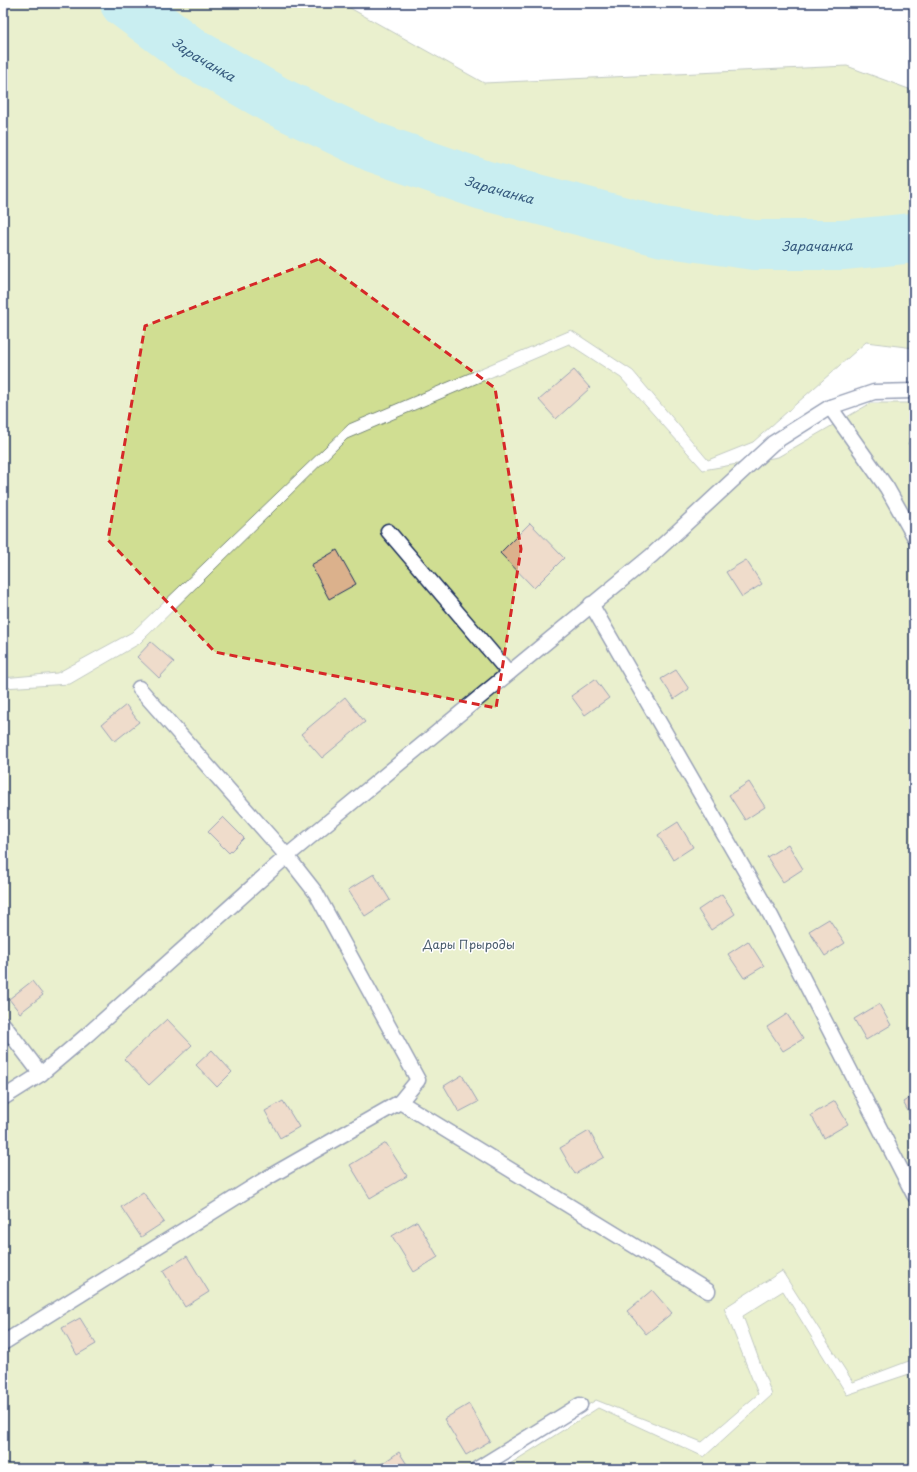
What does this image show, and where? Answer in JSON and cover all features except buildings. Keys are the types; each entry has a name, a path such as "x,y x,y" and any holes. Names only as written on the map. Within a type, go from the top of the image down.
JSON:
{"lane":[{"path":"3,1098 41,1074 87,1035 287,856 651,556 773,443 830,407 874,392 914,391"},
{"path":"830,407 887,488 914,536"},
{"path":"388,531 509,673"},
{"path":"591,604 772,916 914,1195"},
{"path":"3,1343 267,1178 400,1102 418,1080 316,893 287,856 139,688"},
{"path":"3,1024 41,1074"},
{"path":"400,1102 708,1291"},
{"path":"478,1469 580,1405"}],"highlighted area":[{"path":"319,259 495,388 521,549 496,708 215,652 108,540 145,326"}],"green space":[{"path":"3,3 341,3 484,83 847,66 914,91 914,348 866,342 753,442 708,460 633,371 571,330 349,424 132,632 57,673 3,678"},
{"name":"Дары Прыроды","path":"569,344 621,378 703,470 778,457 871,403 914,403 914,1359 853,1382 782,1271 724,1308 758,1394 702,1442 596,1400 486,1469 3,1469 3,688 70,684 139,644 347,439"},
{"path":"783,1291 847,1395 909,1374 914,1370 914,1469 502,1469 598,1408 704,1457 772,1395 743,1316"}],"waterway":[{"name":"Зарачанка","path":"125,3 191,52 275,100 373,147 483,185 663,232 754,245 843,245 914,238"}]}
